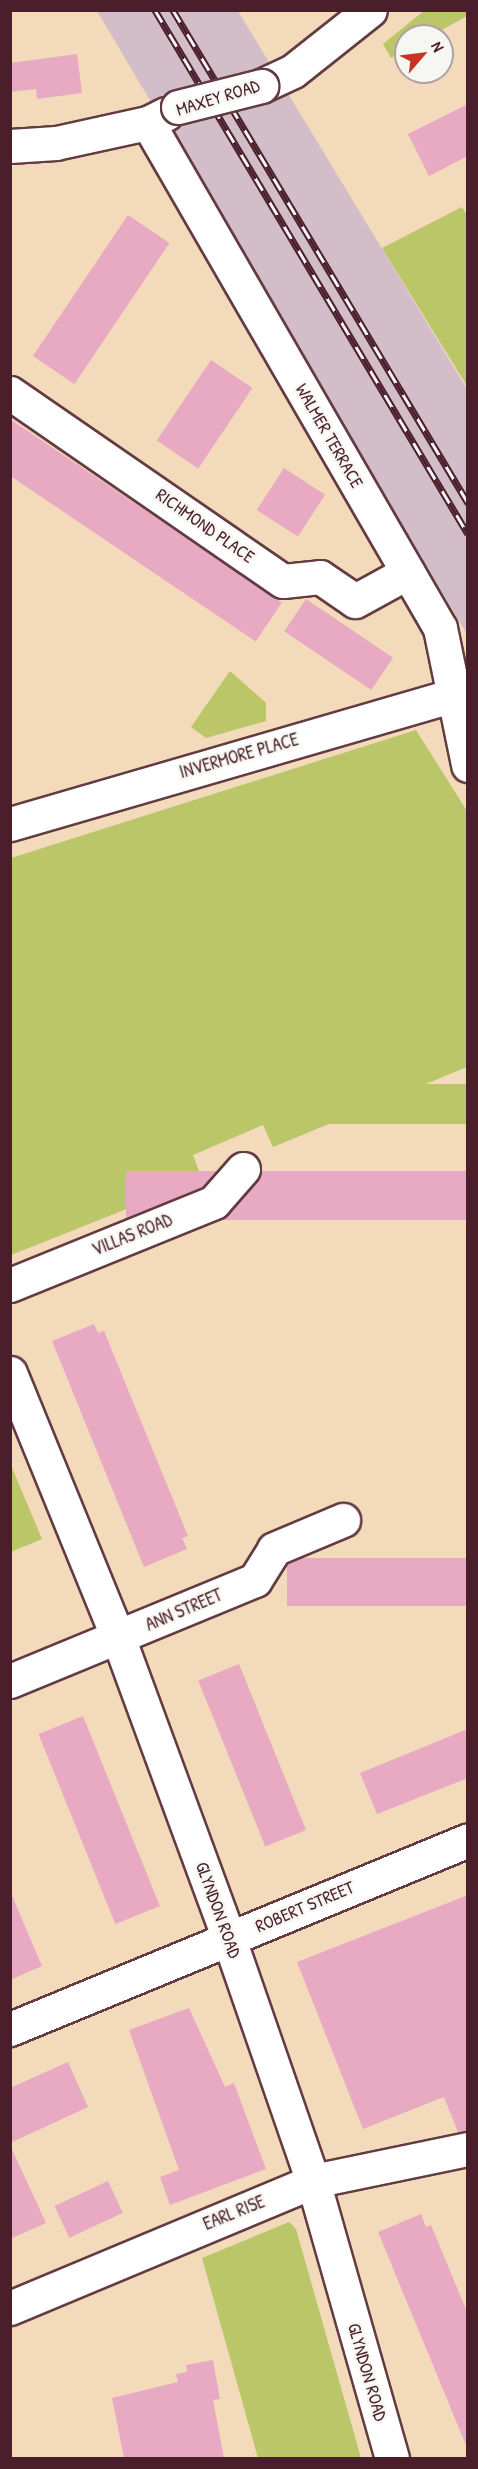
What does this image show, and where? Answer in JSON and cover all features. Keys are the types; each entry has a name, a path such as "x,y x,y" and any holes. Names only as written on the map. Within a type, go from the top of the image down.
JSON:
{"street":[{"name":"MAXEY ROAD","path":"10,146 56,143 148,123 178,107 261,86 293,71 370,10"},
{"name":"WALMER TERRACE","path":"148,123 440,628 461,693 468,765"},
{"name":"RICHMOND PLACE","path":"10,393 283,581 320,578 355,601 408,572"},
{"name":"INVERMORE PLACE","path":"10,824 461,693"},
{"name":"VILLAS ROAD","path":"10,1285 214,1202 243,1169"},
{"name":"GLYNDON ROAD","path":"10,1373 118,1637 229,1939 313,2181 392,2458"},
{"name":"ANN STREET","path":"10,1681 255,1580 274,1549 343,1520"},
{"name":"ROBERT STREET","path":"10,2029 468,1840"},
{"name":"EARL RISE","path":"10,2308 313,2181 468,2149"}],"shaded area":[{"path":"97,11 238,11 467,389 467,634"}],"green space":[{"path":"425,10 467,11 467,16 453,24 408,24"},
{"path":"394,35 394,56 391,58 383,44"},
{"path":"462,207 468,217 467,386 382,248"},
{"path":"230,671 266,703 266,721 206,738 191,727"},
{"path":"416,730 467,811 467,1067 273,1147 263,1125 193,1155 202,1179 11,1255 11,858"},
{"path":"276,1084 467,1084 467,1124 276,1124"},
{"path":"10,1463 42,1539 11,1552 10,1552"},
{"path":"289,2222 296,2229 361,2458 258,2458 202,2258"}],"building":[{"path":"77,54 82,93 37,99 36,89 10,92 10,63"},
{"path":"468,104 468,156 429,176 408,134"},
{"path":"128,215 169,243 74,384 33,356"},
{"path":"211,360 252,388 198,468 157,440"},
{"path":"10,419 282,602 256,641 10,476"},
{"path":"284,468 325,495 298,537 257,510"},
{"path":"306,599 393,658 371,690 284,631"},
{"path":"126,1171 468,1171 468,1220 126,1220"},
{"path":"94,1324 98,1333 104,1331 188,1536 182,1538 187,1549 144,1567 52,1341"},
{"path":"287,1558 468,1558 468,1606 287,1606"},
{"path":"239,1664 306,1830 265,1846 198,1680"},
{"path":"83,1716 160,1906 115,1924 38,1734"},
{"path":"468,1729 468,1778 377,1814 360,1773"},
{"path":"10,1891 42,1966 10,1980"},
{"path":"468,1895 468,2131 458,2132 444,2097 363,2129 297,1962"},
{"path":"189,2008 225,2087 234,2083 266,2169 170,2205 160,2177 179,2170 129,2030"},
{"path":"68,2062 88,2107 10,2143 10,2088"},
{"path":"10,2145 46,2223 10,2239"},
{"path":"108,2181 123,2213 69,2238 55,2206"},
{"path":"421,2214 426,2227 431,2225 468,2314 468,2450 378,2232"},
{"path":"213,2360 220,2399 213,2400 224,2458 124,2458 112,2398 178,2382 176,2374 187,2372 186,2365"}],"railway":[{"path":"155,10 468,534"},
{"path":"173,10 468,503"}]}
